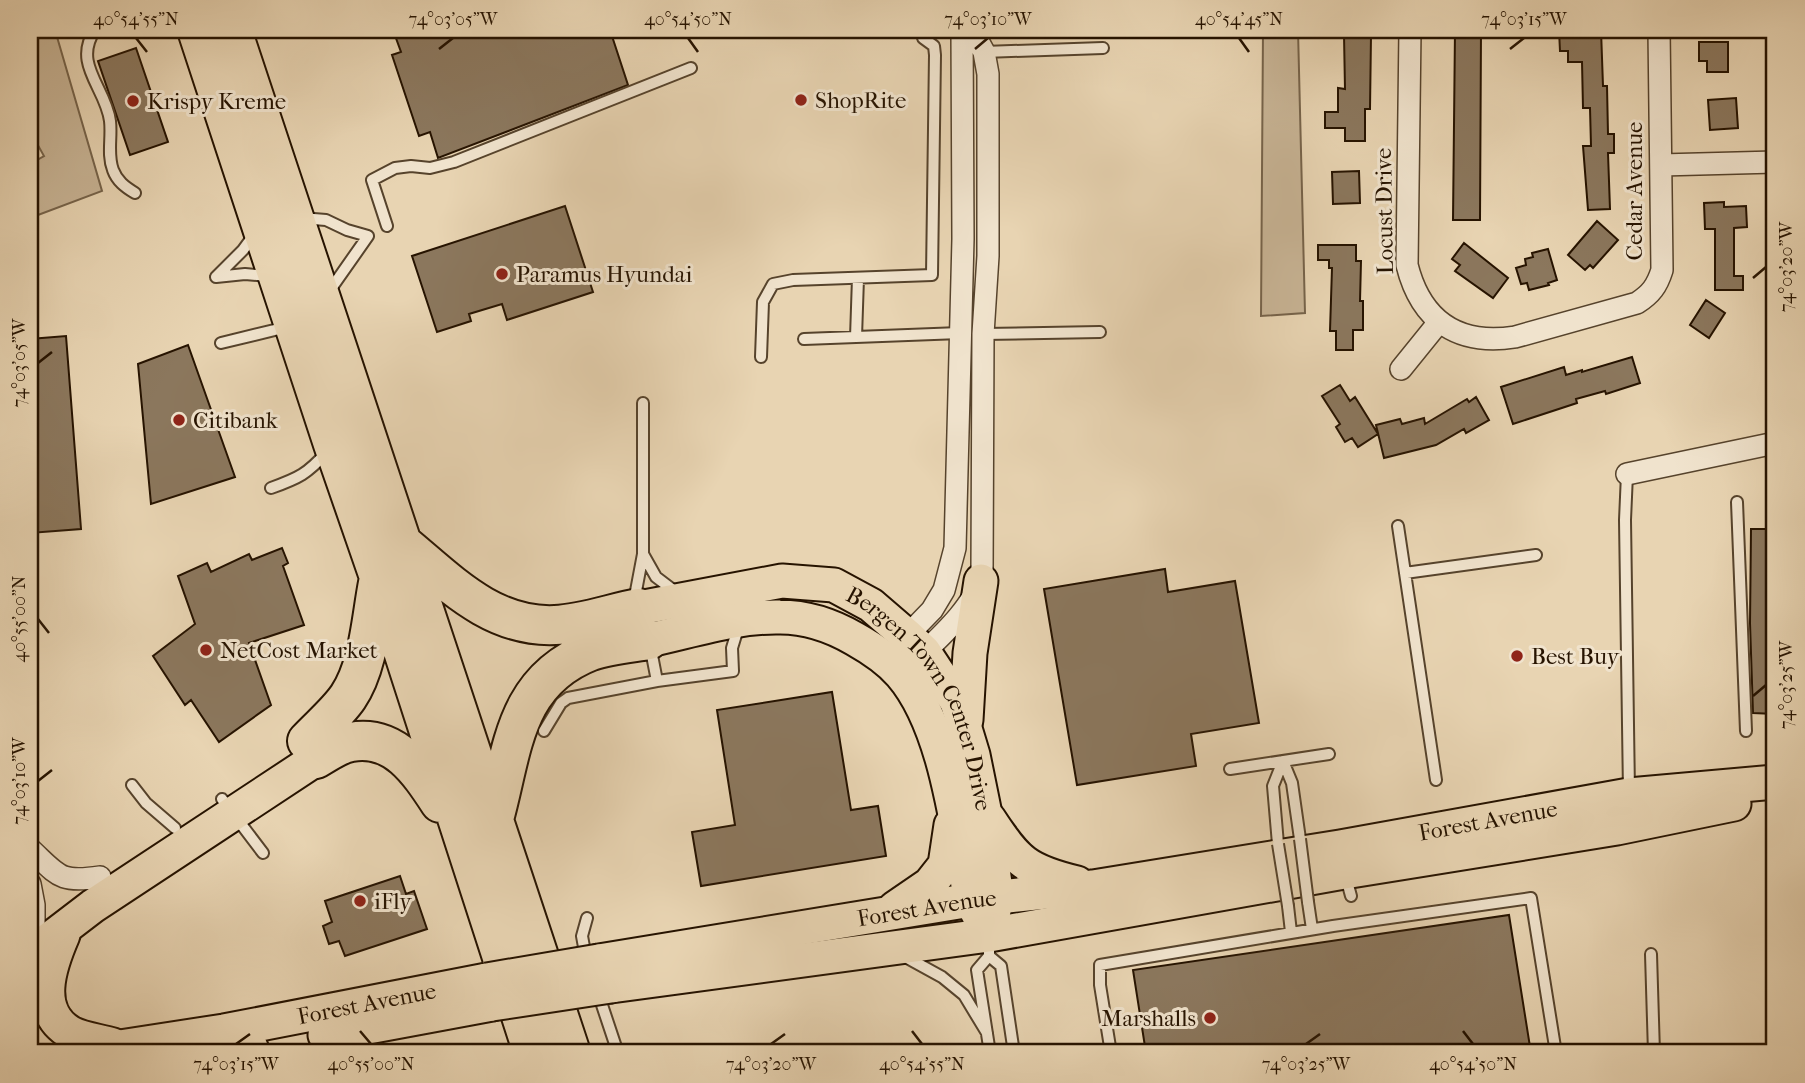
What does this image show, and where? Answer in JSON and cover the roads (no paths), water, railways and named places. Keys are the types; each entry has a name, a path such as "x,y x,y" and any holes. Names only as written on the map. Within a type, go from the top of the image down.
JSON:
{"highway":[{"path":"197,30 278,221 309,313 402,544 480,831 531,1050"},
{"path":"232,30 278,221 279,278 309,313 333,444 379,577 571,1053"},
{"path":"402,544 476,604 501,616 528,624 644,624"},
{"path":"311,750 348,698 356,681 365,654 379,577"},
{"path":"480,831 526,705 542,685 560,669 644,624"},
{"path":"311,750 348,742 370,741 402,753 422,776 480,831"}],"main road":[{"name":"Bergen Town Center Drive","path":"644,624 684,599 782,581 834,585 871,605 904,655 923,711 969,813"},
{"path":"965,729 970,653 981,581"},
{"name":"Bergen Town Center Drive","path":"644,624 807,618 836,628 872,649 904,655 957,702 965,729 969,813 989,946"},
{"path":"40,938 103,899 228,806 311,750"},
{"name":"Forest Avenue","path":"81,1053 605,973 887,913 984,899 1093,887 1345,872 1629,795 1775,782"},
{"name":"Forest Avenue","path":"605,973 890,948 989,946 1345,872 1617,828 1775,796"},
{"path":"40,938 100,877 175,828 228,806"},
{"path":"887,913 930,884 945,864 969,813 1021,861 1045,875 1093,887"},
{"path":"40,938 48,973 47,989 59,1023 71,1034 118,1047"},
{"name":"Forest Avenue","path":"237,1052 489,992"}],"street":[{"path":"904,655 944,590 955,548 965,135 962,30"},
{"path":"904,655 967,606 981,581 983,334 988,256 988,74 985,52 972,30"},
{"name":"Locust Drive","path":"1410,30 1407,265 1412,284 1422,303 1439,322"},
{"name":"Cedar Avenue","path":"1439,322 1455,332 1474,338 1495,340 1515,337 1637,303 1649,295 1662,270 1658,30"},
{"path":"1661,165 1775,162"},
{"path":"1401,369 1439,322"},
{"path":"1627,474 1775,443"},
{"path":"30,849 58,876 65,879 100,877"},
{"path":"30,884 40,938"}],"lane":[{"path":"95,30 87,42 87,59 110,119 113,170 121,185 135,193"},
{"path":"761,357 763,302 773,284 793,280 932,275 935,55 934,46 923,38"},
{"path":"985,52 1103,48"},
{"path":"387,226 372,180 395,168 430,167 454,162 691,68"},
{"path":"221,343 309,313 368,236 326,220 278,221 216,277 245,274 279,278"},
{"path":"856,337 858,278"},
{"path":"983,334 1100,332"},
{"path":"804,339 960,333"},
{"path":"643,403 642,554 636,591 657,681"},
{"path":"271,488 299,478 312,468 333,444"},
{"path":"1627,474 1625,520 1629,795"},
{"path":"1737,502 1746,731"},
{"path":"1398,526 1436,780"},
{"path":"642,554 656,577 684,599"},
{"path":"1405,573 1536,555"},
{"path":"544,731 561,703 568,698 657,681 733,671 732,648 740,620"},
{"path":"1230,769 1329,754"},
{"path":"1283,761 1293,783 1312,929"},
{"path":"1283,761 1273,786 1291,932"},
{"path":"132,785 146,803 175,828"},
{"path":"228,806 263,853"},
{"path":"1111,1053 1100,985 1100,965 1291,932 1531,898 1556,1053"},
{"path":"587,918 582,946 618,1053"},
{"path":"989,946 977,970 989,1053"},
{"path":"989,946 1001,966 1014,1053"},
{"path":"890,948 942,977 964,995 987,1033"},
{"path":"1651,954 1654,1053"}],"place":[{"name":"ShopRite","path":"801,100"},
{"name":"Krispy Kreme","path":"133,101"},
{"name":"Paramus Hyundai","path":"502,274"},
{"name":"Citibank","path":"179,420"},
{"name":"NetCost Market","path":"206,650"},
{"name":"Best Buy","path":"1517,656"},
{"name":"iFly","path":"360,901"},
{"name":"Marshalls","path":"1210,1018"}]}
